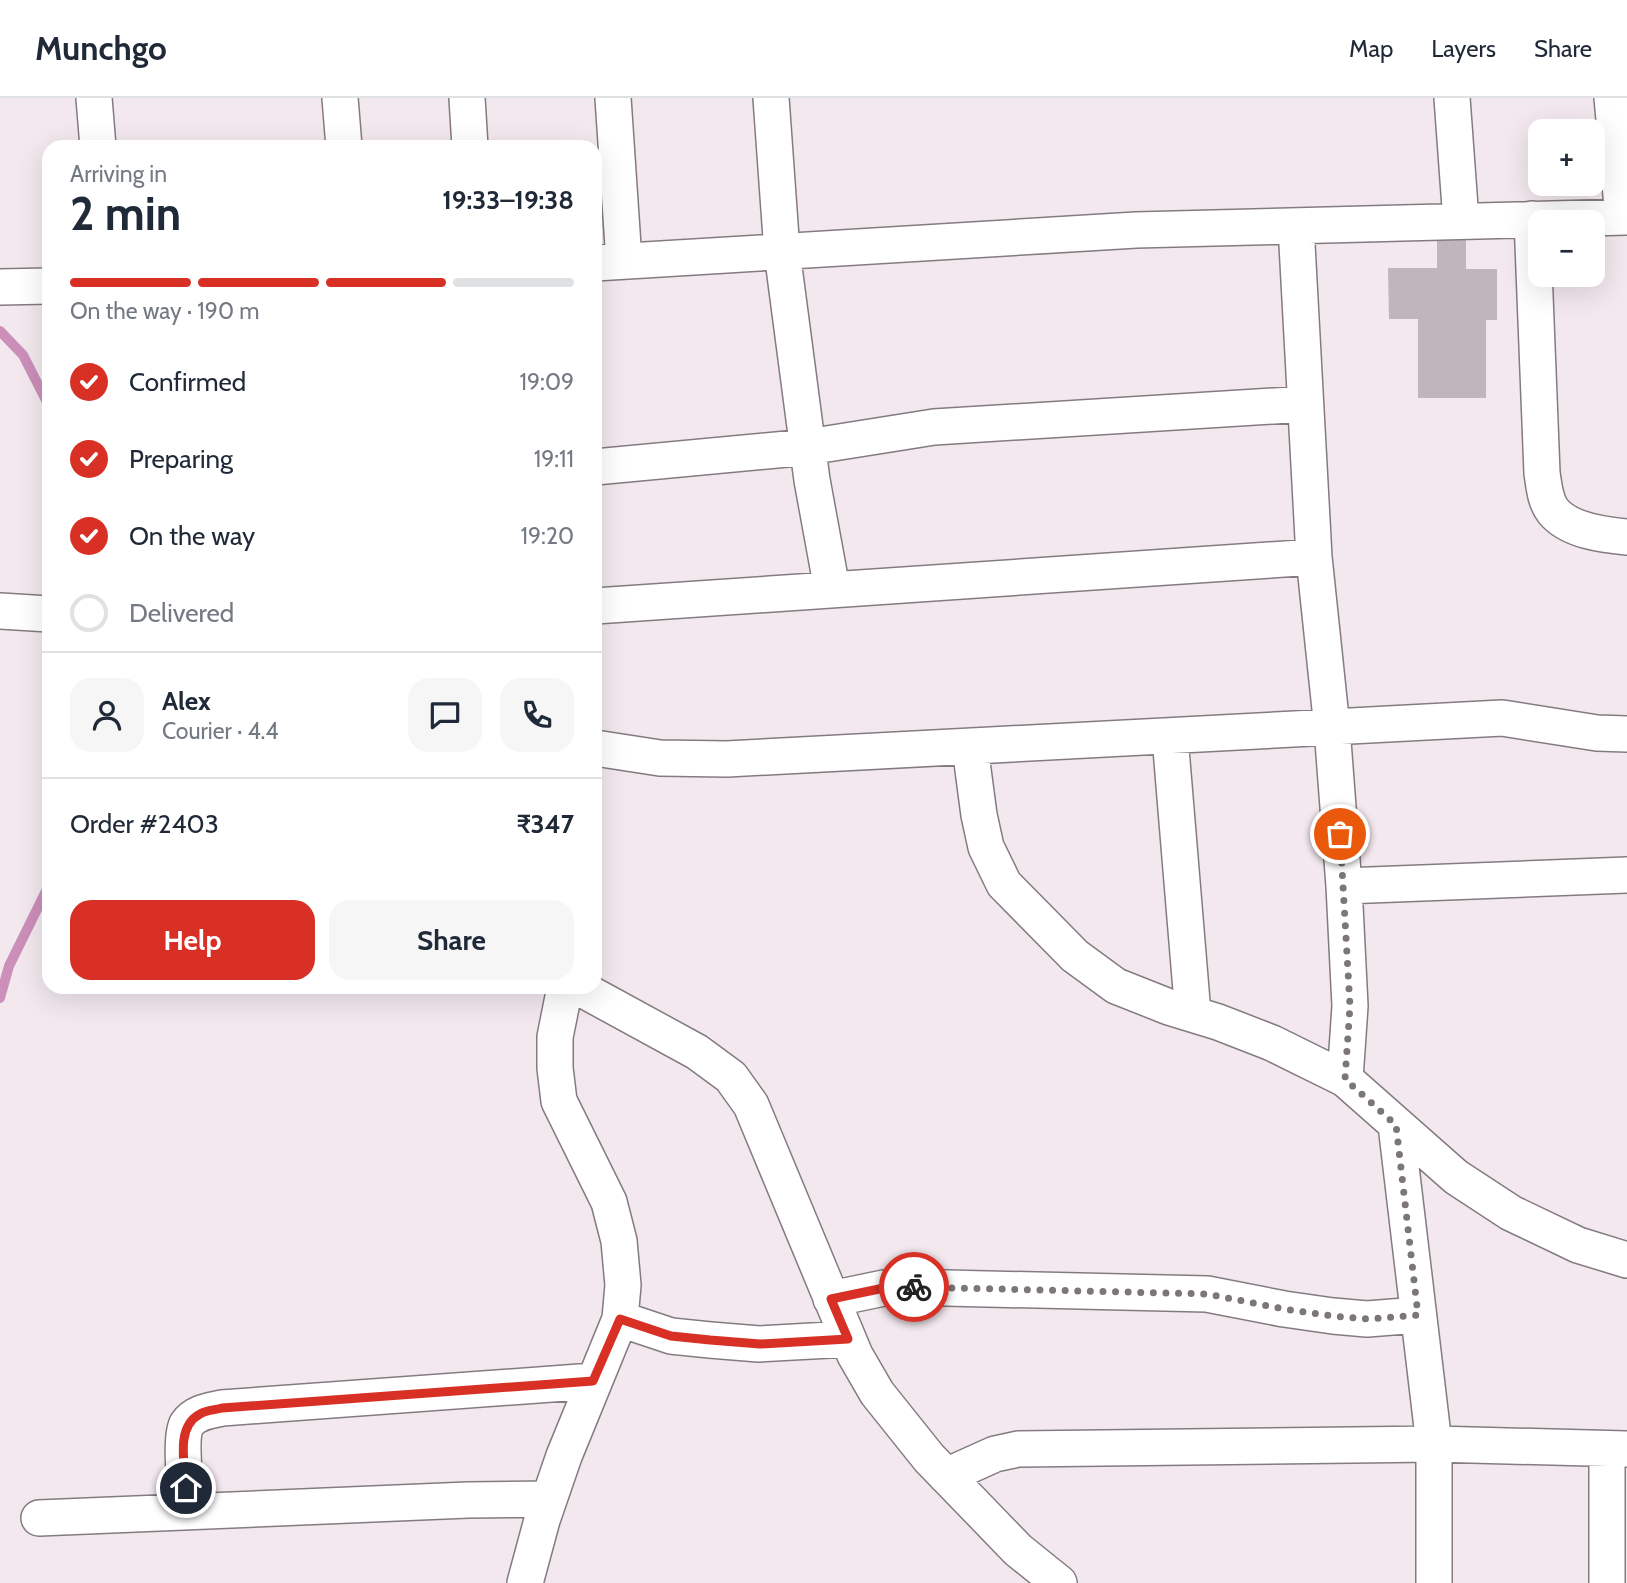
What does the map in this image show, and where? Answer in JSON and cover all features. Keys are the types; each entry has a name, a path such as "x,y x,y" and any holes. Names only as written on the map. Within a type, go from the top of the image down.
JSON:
{"street":[{"path":"94,98 97,140"},
{"path":"340,98 343,140"},
{"path":"467,98 470,140"},
{"path":"613,98 609,262 1136,230 1528,219"},
{"path":"771,98 782,252 812,480 832,589"},
{"path":"1452,98 1461,221"},
{"path":"1605,217 1625,217 1612,98"},
{"path":"1296,226 1314,557 1332,728 1344,886 1350,1006 1345,1079"},
{"path":"0,287 42,286"},
{"path":"1535,287 1542,473 1546,498 1553,512 1571,525 1598,534 1627,537"},
{"path":"602,466 808,447 934,427 1306,404"},
{"path":"602,605 1314,557"},
{"path":"0,611 42,614"},
{"path":"602,749 660,758 727,759 1502,719 1597,733 1627,734"},
{"path":"1170,737 1193,1014"},
{"path":"970,747 986,847 1004,884 1075,956 1116,986 1272,1043 1345,1079 1456,1177 1511,1213 1578,1245 1627,1260"},
{"path":"1344,886 1627,874"},
{"path":"525,1583 564,1456 620,1319 623,1285 619,1241 609,1202 559,1101 555,1037 564,994"},
{"path":"591,994 697,1052 731,1077 751,1105 848,1339 877,1394 946,1476 1018,1550 1059,1583"},
{"path":"1396,1125 1434,1444 1434,1583"},
{"path":"831,1299 884,1288 904,1287 1207,1294 1333,1316 1367,1319 1418,1315"},
{"path":"620,1319 671,1336 710,1340 760,1344 848,1339"},
{"path":"187,1512 183,1440 187,1424 200,1413 222,1408 593,1381"},
{"path":"946,1476 995,1454 1018,1449 1434,1444 1617,1449 1607,1583"},
{"path":"39,1518 549,1499"}],"building":[{"path":"1437,240 1466,240 1466,269 1497,269 1497,320 1486,320 1486,398 1418,398 1418,319 1389,319 1388,268 1437,268"}],"waterway":[{"path":"0,331 23,355 42,392"},
{"path":"0,998 9,966 42,899"}],"way so far":[{"path":"914,1287 1207,1294 1333,1316 1367,1319 1418,1315 1396,1125 1345,1079 1350,1006 1340,834"}],"route":[{"path":"186,1488 183,1440 187,1424 200,1413 222,1408 593,1381 620,1319 671,1336 710,1340 760,1344 848,1339 831,1299 884,1288 914,1287"}]}
